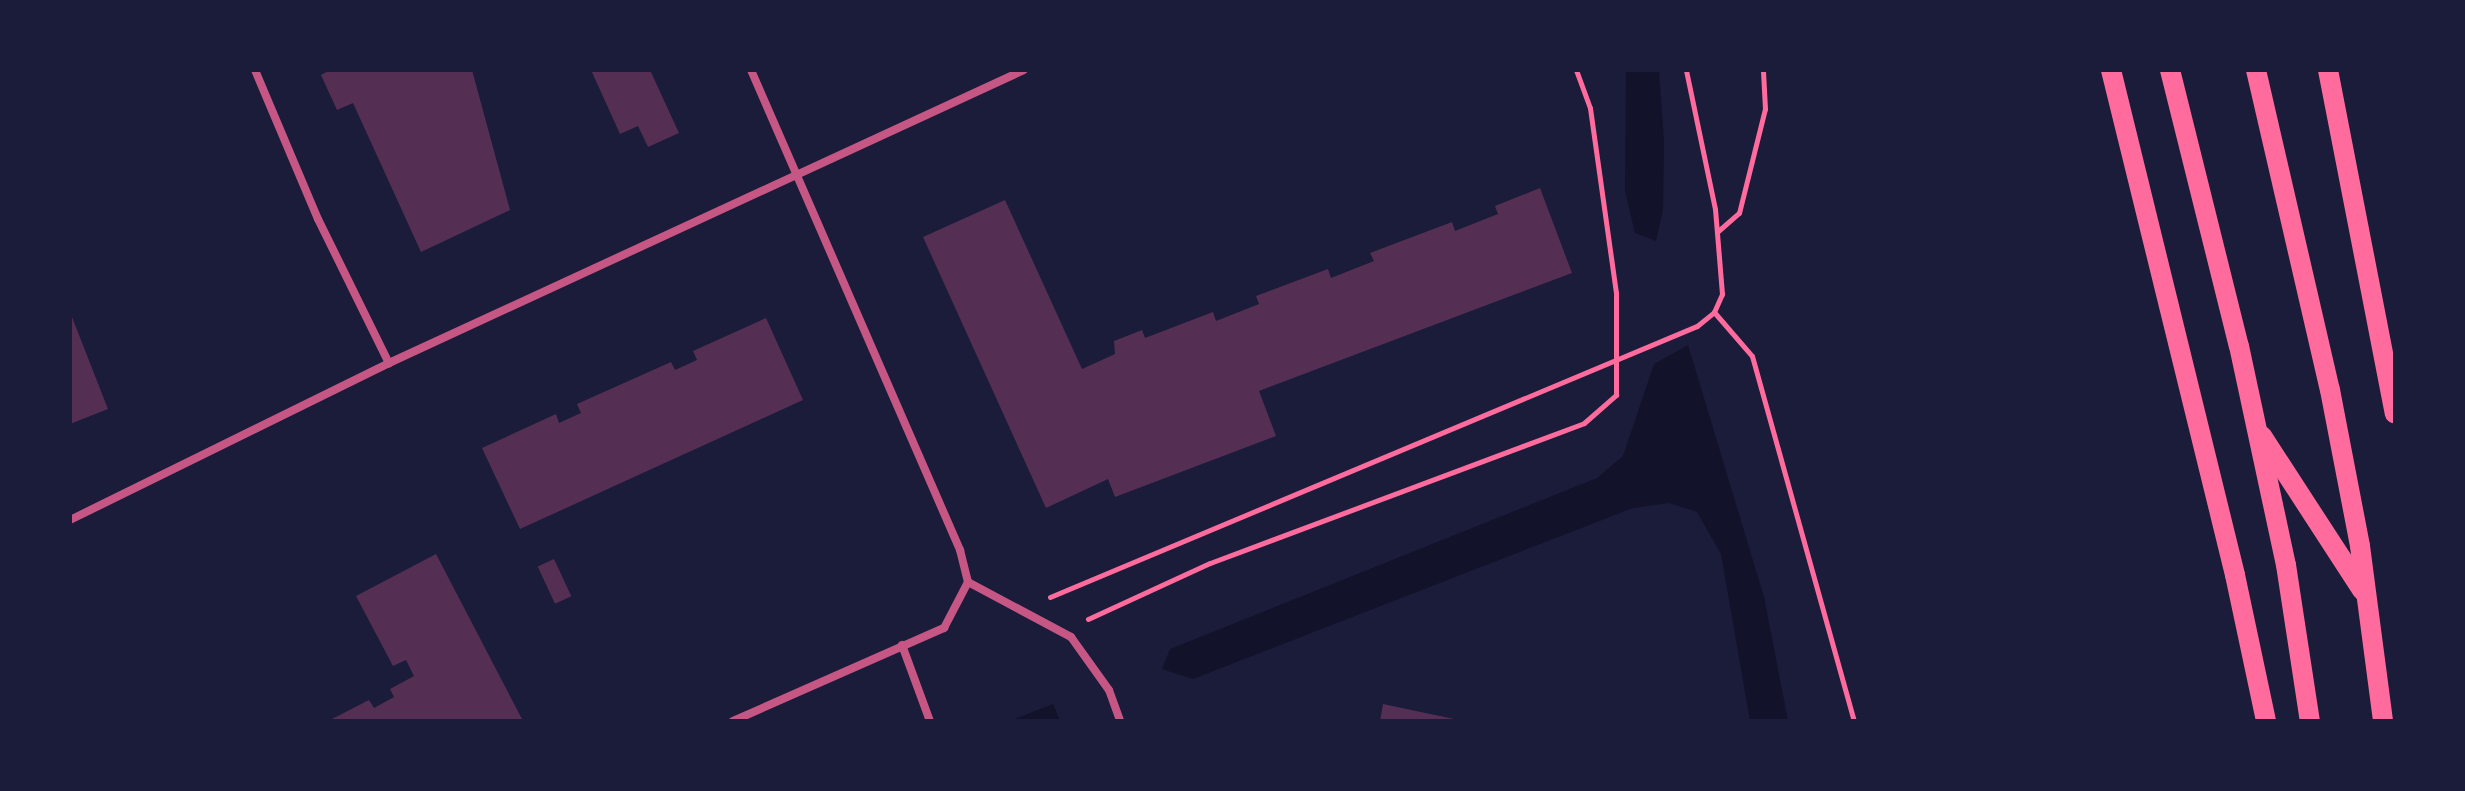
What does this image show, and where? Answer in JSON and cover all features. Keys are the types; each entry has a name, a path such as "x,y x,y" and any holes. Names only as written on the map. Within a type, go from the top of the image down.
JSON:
{"main road":[{"path":"2111,70 2266,721"},
{"path":"2170,70 2286,565 2310,721"},
{"path":"2256,70 2330,390 2383,721"},
{"path":"2328,70 2395,414"},
{"path":"2256,427 2365,594"}],"street":[{"path":"255,70 318,219 389,363"},
{"path":"733,721 944,628 968,582 960,550 751,70"},
{"path":"70,520 389,363 1024,70"},
{"path":"968,582 1071,637 1109,690 1120,721"},
{"path":"902,645 930,721"}],"path":[{"path":"1071,637 1095,611 1210,563 1584,423 1616,395 1620,358 1590,108 1576,70"},
{"path":"1025,611 1076,583 1697,326 1714,312 1722,294 1717,233 1686,70"},
{"path":"1717,233 1739,213 1765,109 1763,70"},
{"path":"1714,312 1752,356 1854,721"}],"shaded area":[{"path":"1626,70 1659,70 1664,142 1663,210 1656,241 1635,233 1625,191"},
{"path":"1688,345 1764,597 1788,721 1750,721 1721,554 1697,512 1669,503 1633,508 1193,679 1162,669 1170,649 1597,478 1623,456 1654,364"},
{"path":"1053,704 1060,721 1012,721 1012,720"}],"building":[{"path":"330,70 472,70 510,210 421,252 353,103 337,110 321,75"},
{"path":"591,70 650,70 679,133 648,147 638,126 620,134"},
{"path":"1540,188 1572,273 1259,391 1276,436 1115,497 1108,479 1046,508 923,237 1005,200 1082,369 1115,354 1114,341 1142,330 1145,338 1213,312 1216,321 1259,304 1256,296 1328,269 1331,278 1374,261 1370,253 1452,222 1455,231 1498,214 1495,206"},
{"path":"70,312 108,409 70,424"},
{"path":"766,318 803,400 520,529 482,448 556,414 559,423 581,413 577,404 671,362 675,370 697,360 693,351"},
{"path":"436,554 523,721 328,721 369,700 374,708 394,697 390,689 414,676 406,660 393,666 356,596"},
{"path":"554,559 571,596 555,604 538,567"},
{"path":"1383,704 1459,720 1380,721"}]}
